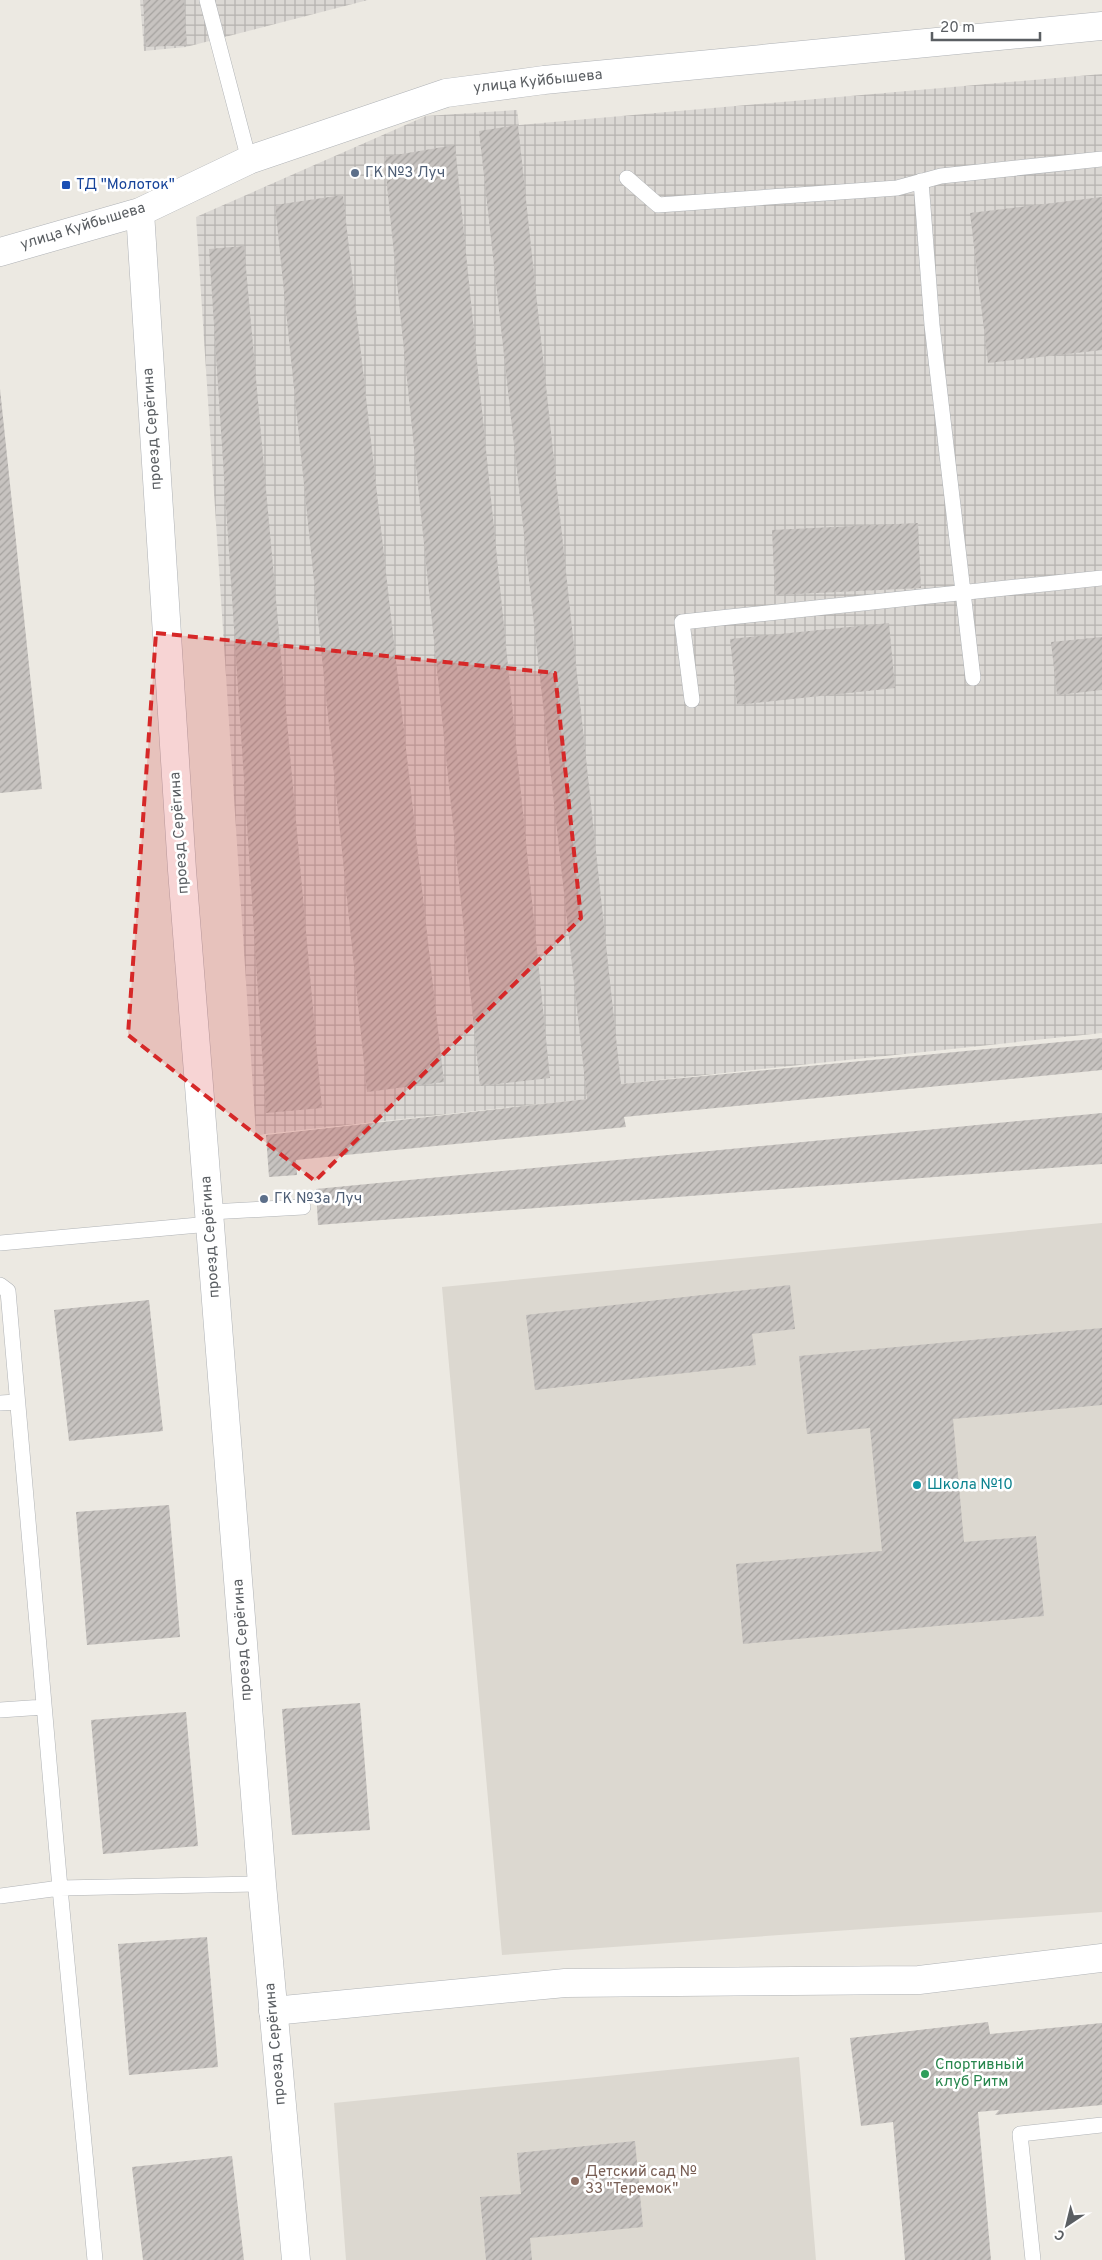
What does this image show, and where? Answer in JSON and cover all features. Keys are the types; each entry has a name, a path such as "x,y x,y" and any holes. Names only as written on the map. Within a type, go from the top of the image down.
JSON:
{"street":[{"name":"улица Куйбышева","path":"0,252 140,212 249,160 446,93 544,80 1102,26"},
{"name":"проезд Серёгина","path":"140,212 182,870 262,1884 296,2260"},
{"path":"273,2011 565,1983 919,1980 1102,1958"}],"lane":[{"path":"207,0 249,160"},
{"path":"627,178 658,205 897,188 941,176 1102,159"},
{"path":"921,181 932,325 973,678"},
{"path":"692,700 682,622 1102,578"},
{"path":"0,1243 303,1207"},
{"path":"0,1285 8,1291 60,1888 96,2260"},
{"path":"0,1403 17,1402"},
{"path":"0,1710 44,1707"},
{"path":"0,1896 60,1888 262,1884"},
{"path":"1033,2260 1020,2134 1102,2125"}],"highlighted area":[{"path":"156,633 555,673 581,918 315,1181 128,1035"}],"shaded area":[{"path":"140,0 368,0 186,47 144,51"},
{"path":"1102,74 1102,1033 586,1088 587,1099 256,1135 196,217 426,116 517,110 519,125"},
{"path":"1102,1223 1102,1912 502,1955 442,1287"},
{"name":"Детский сад № 33 \"Теремок\"","path":"799,2057 816,2260 346,2260 334,2103"}],"building":[{"path":"143,0 184,0 187,45 146,47"},
{"path":"518,125 621,1084 1102,1038 1102,1070 624,1117 626,1127 296,1160 297,1175 269,1177 266,1135 587,1099 479,131"},
{"path":"455,145 550,1078 480,1086 384,157"},
{"path":"343,195 444,1082 367,1092 275,205"},
{"path":"1102,197 1102,350 988,363 970,213"},
{"path":"244,246 322,1108 266,1113 209,249"},
{"path":"0,389 42,789 0,793"},
{"path":"918,523 921,588 775,595 772,530"},
{"path":"889,623 895,688 737,705 730,639"},
{"path":"1102,637 1102,690 1057,695 1051,642"},
{"path":"1102,1113 1102,1164 318,1225 316,1189"},
{"path":"790,1285 795,1329 752,1334 756,1365 535,1390 526,1315"},
{"path":"149,1300 163,1431 69,1441 54,1310"},
{"name":"Школа №10","path":"1102,1328 1102,1405 953,1419 964,1542 1036,1536 1044,1616 743,1644 736,1564 882,1551 870,1428 807,1434 799,1356"},
{"path":"169,1505 180,1637 87,1645 76,1512"},
{"path":"360,1703 370,1830 292,1835 282,1709"},
{"path":"186,1712 198,1846 103,1854 91,1720"},
{"path":"207,1937 218,2067 129,2075 118,1944"},
{"path":"988,2022 990,2034 1102,2023 1102,2105 995,2115 999,2110 978,2112 991,2260 905,2260 893,2122 861,2126 850,2038"},
{"path":"635,2141 643,2227 530,2238 532,2260 486,2260 480,2197 521,2194 517,2153"},
{"path":"232,2156 244,2260 143,2260 132,2167"}],"place":[{"name":"ГК №3 Луч","path":"355,173"},
{"name":"ТД \"Молоток\"","path":"66,185"},
{"name":"ГК №3а Луч","path":"264,1199"},
{"name":"Школа №10","path":"917,1485"},
{"name":"Спортивный клуб Ритм","path":"925,2074"},
{"name":"Детский сад № 33 \"Теремок\"","path":"575,2181"}]}
